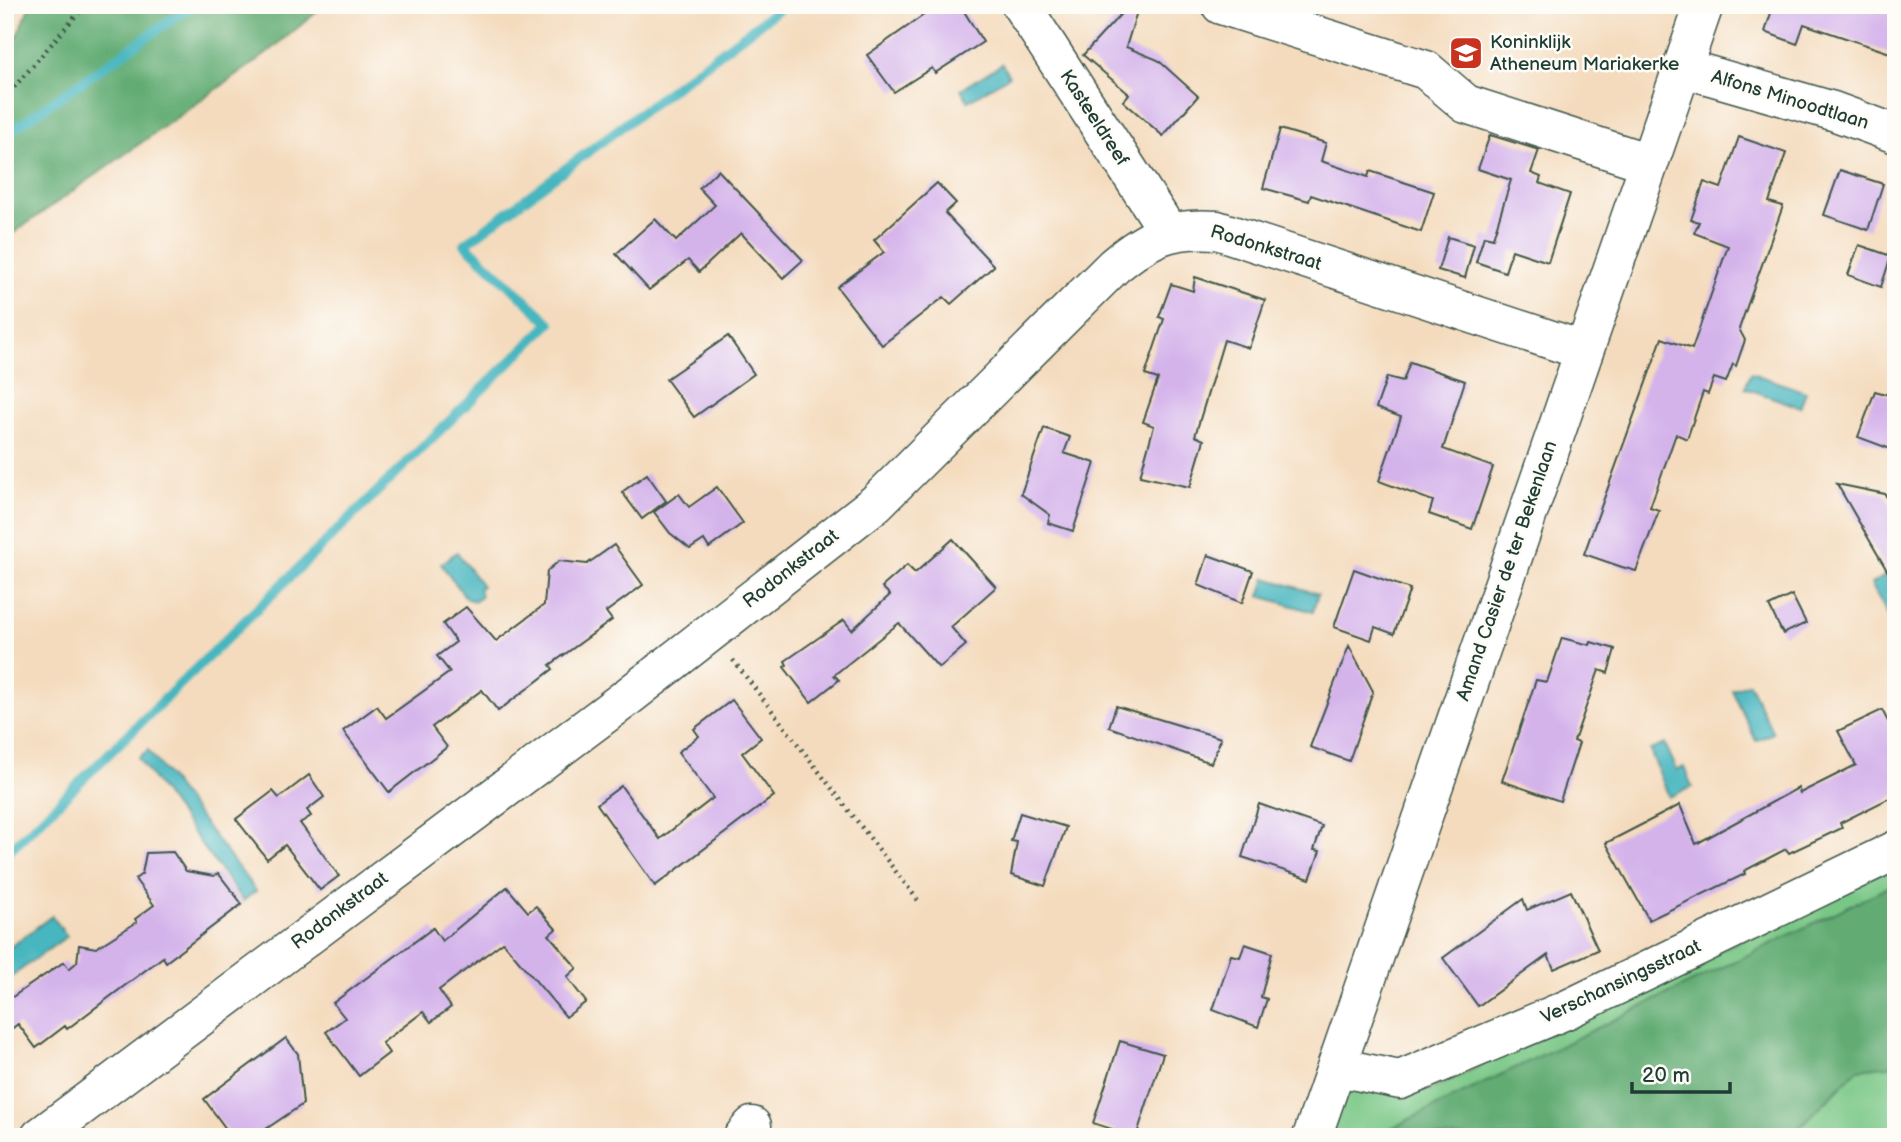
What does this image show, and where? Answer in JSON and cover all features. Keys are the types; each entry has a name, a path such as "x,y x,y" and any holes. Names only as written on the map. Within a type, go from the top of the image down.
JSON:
{"street":[{"name":"Kasteeldreef","path":"1021,5 1168,231"},
{"path":"1221,5 1426,70 1466,104 1649,163"},
{"name":"Amand Casier de ter Bekenlaan","path":"1312,1137 1582,350 1684,68 1704,5"},
{"name":"Alfons Minoodtlaan","path":"1684,68 1833,111 1896,134"},
{"name":"Rodonkstraat","path":"40,1137 711,632 876,503 1114,266 1138,246 1168,231 1217,230 1582,350"},
{"name":"Verschansingsstraat","path":"1337,1067 1400,1080 1567,1009 1896,850"}],"path":[{"path":"5,98 85,5"},
{"path":"711,632 920,903"}],"green space":[{"path":"30,5 325,5 265,55 5,239 5,55 14,44"},
{"path":"1896,865 1896,1137 1321,1137 1340,1081 1395,1092 1430,1090"},
{"path":"1896,883 1896,1065 1858,1069 1800,1127 1795,1137 1373,1137"}],"water":[{"path":"1002,64 1009,76 968,101 961,89"},
{"path":"1751,373 1806,392 1800,407 1745,388"},
{"path":"457,552 482,586 479,588 481,596 476,601 467,599 441,564"},
{"path":"1886,575 1896,594 1896,630 1871,584"},
{"path":"1266,578 1318,594 1313,612 1260,596"},
{"path":"1749,683 1773,733 1756,741 1732,690"},
{"path":"1665,744 1677,770 1684,767 1692,787 1669,797 1650,750"},
{"path":"148,750 256,891 243,901 138,758"},
{"path":"52,916 67,936 8,979 5,974 5,951"}],"building":[{"path":"938,5 960,5 983,42 935,73 932,68 894,92 867,55"},
{"path":"1129,5 1139,5 1126,47 1158,60 1198,96 1163,136 1123,101 1129,94 1083,55"},
{"path":"1762,5 1896,5 1896,55 1804,24 1797,44 1765,32 1771,13 1761,10"},
{"path":"1280,129 1326,143 1321,161 1368,177 1370,171 1434,192 1421,232 1311,195 1309,201 1263,188"},
{"path":"1490,135 1539,150 1531,173 1541,177 1539,183 1570,194 1548,262 1512,250 1505,272 1476,262 1484,236 1493,238 1511,180 1478,169"},
{"path":"1739,137 1786,153 1769,202 1783,206 1739,329 1745,340 1736,366 1733,364 1726,382 1714,378 1708,394 1703,392 1687,439 1676,434 1650,507 1659,510 1636,571 1584,554 1662,338 1692,349 1728,246 1694,233 1699,222 1691,220 1704,182 1721,188"},
{"path":"718,170 803,260 783,278 741,233 699,272 688,260 649,290 616,254 655,219 676,241 715,205 699,188"},
{"path":"1840,170 1883,184 1868,230 1824,215"},
{"path":"937,183 956,203 945,213 994,266 951,304 944,297 882,345 837,287 884,252 874,240"},
{"path":"1448,237 1474,245 1465,278 1438,270"},
{"path":"1859,245 1891,256 1881,287 1848,275"},
{"path":"1195,277 1265,300 1249,348 1224,340 1195,436 1204,440 1190,487 1140,476 1154,426 1143,422 1158,379 1145,375 1164,319 1159,317 1171,284 1193,291"},
{"path":"728,336 754,374 694,417 666,379"},
{"path":"1410,362 1465,381 1443,449 1493,467 1472,529 1429,514 1433,501 1379,481 1401,417 1376,408 1387,377 1403,381"},
{"path":"1875,391 1896,397 1896,451 1858,437"},
{"path":"1044,428 1070,437 1064,453 1095,463 1073,531 1048,523 1050,515 1021,494"},
{"path":"647,474 666,501 642,519 622,492"},
{"path":"1837,484 1885,494 1896,515 1896,586"},
{"path":"717,487 743,523 709,548 704,540 690,549 670,533 654,512 679,494 689,507"},
{"path":"953,539 996,587 951,627 966,645 939,668 899,623 834,675 839,680 811,702 784,667 787,665 785,661 844,620 852,630 890,595 882,587 907,565 915,573"},
{"path":"614,545 643,585 606,612 612,620 550,665 553,669 498,711 482,690 432,727 447,747 389,792 343,731 377,706 386,718 450,672 437,656 456,642 443,624 466,607 496,641 544,605 547,571 559,561 587,564"},
{"path":"1208,555 1253,571 1242,603 1198,585"},
{"path":"1354,569 1410,589 1394,634 1375,627 1371,640 1334,627"},
{"path":"1792,595 1806,623 1783,634 1769,606"},
{"path":"1562,638 1615,649 1608,673 1599,670 1574,741 1579,743 1560,801 1502,781 1536,680 1547,682"},
{"path":"1349,646 1373,691 1349,761 1310,747"},
{"path":"732,700 761,738 742,753 774,796 655,886 597,804 621,786 660,839 713,798 678,752 699,736 694,729"},
{"path":"1116,706 1221,738 1211,763 1109,727"},
{"path":"1882,710 1896,737 1896,795 1840,823 1842,828 1789,853 1786,849 1744,871 1745,874 1649,920 1606,843 1680,805 1696,844 1798,788 1800,793 1856,765 1838,731"},
{"path":"309,775 324,797 307,810 311,816 300,823 339,876 320,890 285,845 267,859 236,819 273,791 279,798"},
{"path":"1259,804 1322,826 1314,850 1320,851 1310,879 1242,857"},
{"path":"1020,813 1066,827 1045,886 1011,875 1017,842 1011,841"},
{"path":"173,852 186,871 214,876 218,873 242,904 166,962 163,957 67,1029 65,1026 36,1048 18,1024 5,1034 5,1002 64,962 69,969 77,962 79,945 96,948 137,922 135,919 154,905 135,879 142,874 146,853"},
{"path":"507,887 528,912 536,906 556,929 549,935 577,968 567,977 586,1002 566,1017 503,942 439,990 451,1007 431,1022 423,1012 382,1043 389,1053 359,1076 326,1032 345,1018 333,1003 433,928 442,941"},
{"path":"1571,891 1598,950 1554,969 1548,955 1478,1006 1443,958 1523,899 1527,910"},
{"path":"1245,944 1272,953 1261,997 1267,999 1258,1027 1213,1010 1231,955 1240,957"},
{"path":"286,1038 298,1054 303,1104 254,1137 232,1137 204,1099"},
{"path":"1120,1041 1163,1054 1136,1137 1093,1123"}],"waterway":[{"path":"5,135 193,5"},
{"path":"5,855 550,323 465,244 784,5"}],"place":[{"name":"Koninklijk Atheneum Mariakerke","path":"1466,53"}]}
